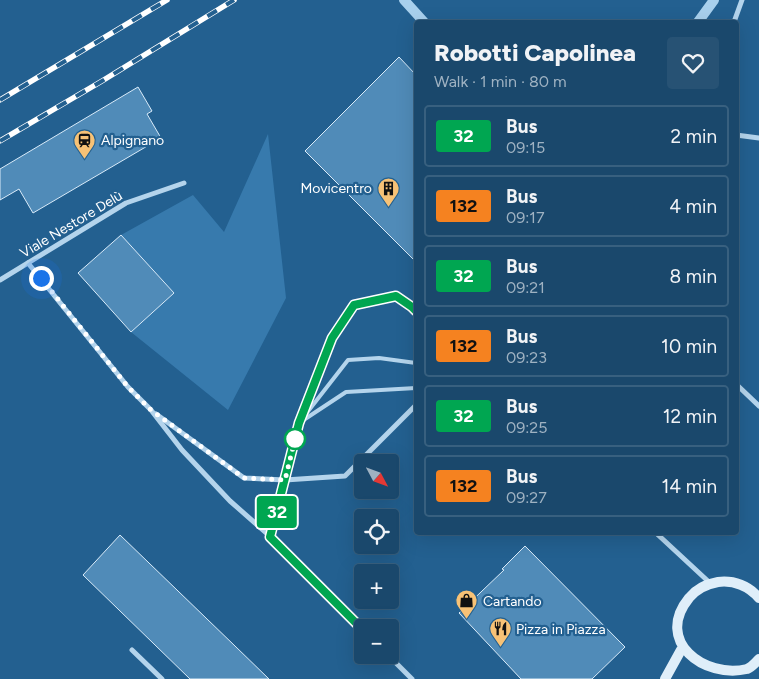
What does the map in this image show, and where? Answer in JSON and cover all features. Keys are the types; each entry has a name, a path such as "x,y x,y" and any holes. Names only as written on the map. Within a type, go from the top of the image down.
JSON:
{"street":[{"path":"735,20 742,0"},
{"path":"739,135 759,138"},
{"name":"Viale Nestore Delù","path":"0,280 126,203 184,183"},
{"path":"28,263 128,387 151,410 182,450 230,501 270,537 354,621"},
{"path":"739,387 759,406"},
{"path":"151,410 244,478 285,480 345,476 414,407"},
{"path":"270,537 285,480"},
{"path":"658,535 710,583"},
{"path":"759,598 742,585 726,581 710,583 694,592 682,606 677,622 677,636 681,650 692,664 706,673 730,677 747,670 759,659"},
{"path":"132,650 162,679"},
{"path":"665,679 681,650"},
{"path":"397,664 412,679"}],"lane":[{"path":"285,480 299,423 332,338 354,305 396,296 414,309"},
{"path":"299,423 348,360 379,358 414,363"},
{"path":"299,423 346,392 414,388"}],"shaded area":[{"path":"268,134 286,298 228,410 131,332 174,293 121,235 193,195 224,232"}],"building":[{"name":"Movicentro","path":"399,57 414,73 414,260 305,151"},
{"path":"138,87 152,111 147,114 161,138 33,213 19,189 0,200 0,169"},
{"path":"121,235 174,293 131,332 78,273"},
{"path":"120,535 269,679 190,679 83,575"},
{"path":"525,546 625,647 592,679 521,679 459,613 504,570 502,569"}],"waterway":[{"path":"404,0 422,20"},
{"path":"699,20 714,0"}],"railway":[{"path":"0,100 167,0"},
{"path":"0,141 234,0"}],"bus line":[{"name":"32","path":"354,621 270,537 299,423 332,338 354,305 396,296 414,309"}],"place":[{"name":"Alpignano","path":"85,159"},
{"name":"Movicentro","path":"388,207"},
{"name":"Cartando","path":"467,620"},
{"name":"Pizza in Piazza","path":"500,648"}],"route":[{"path":"41,278 128,387 151,410 244,478 285,480 295,439"}]}
